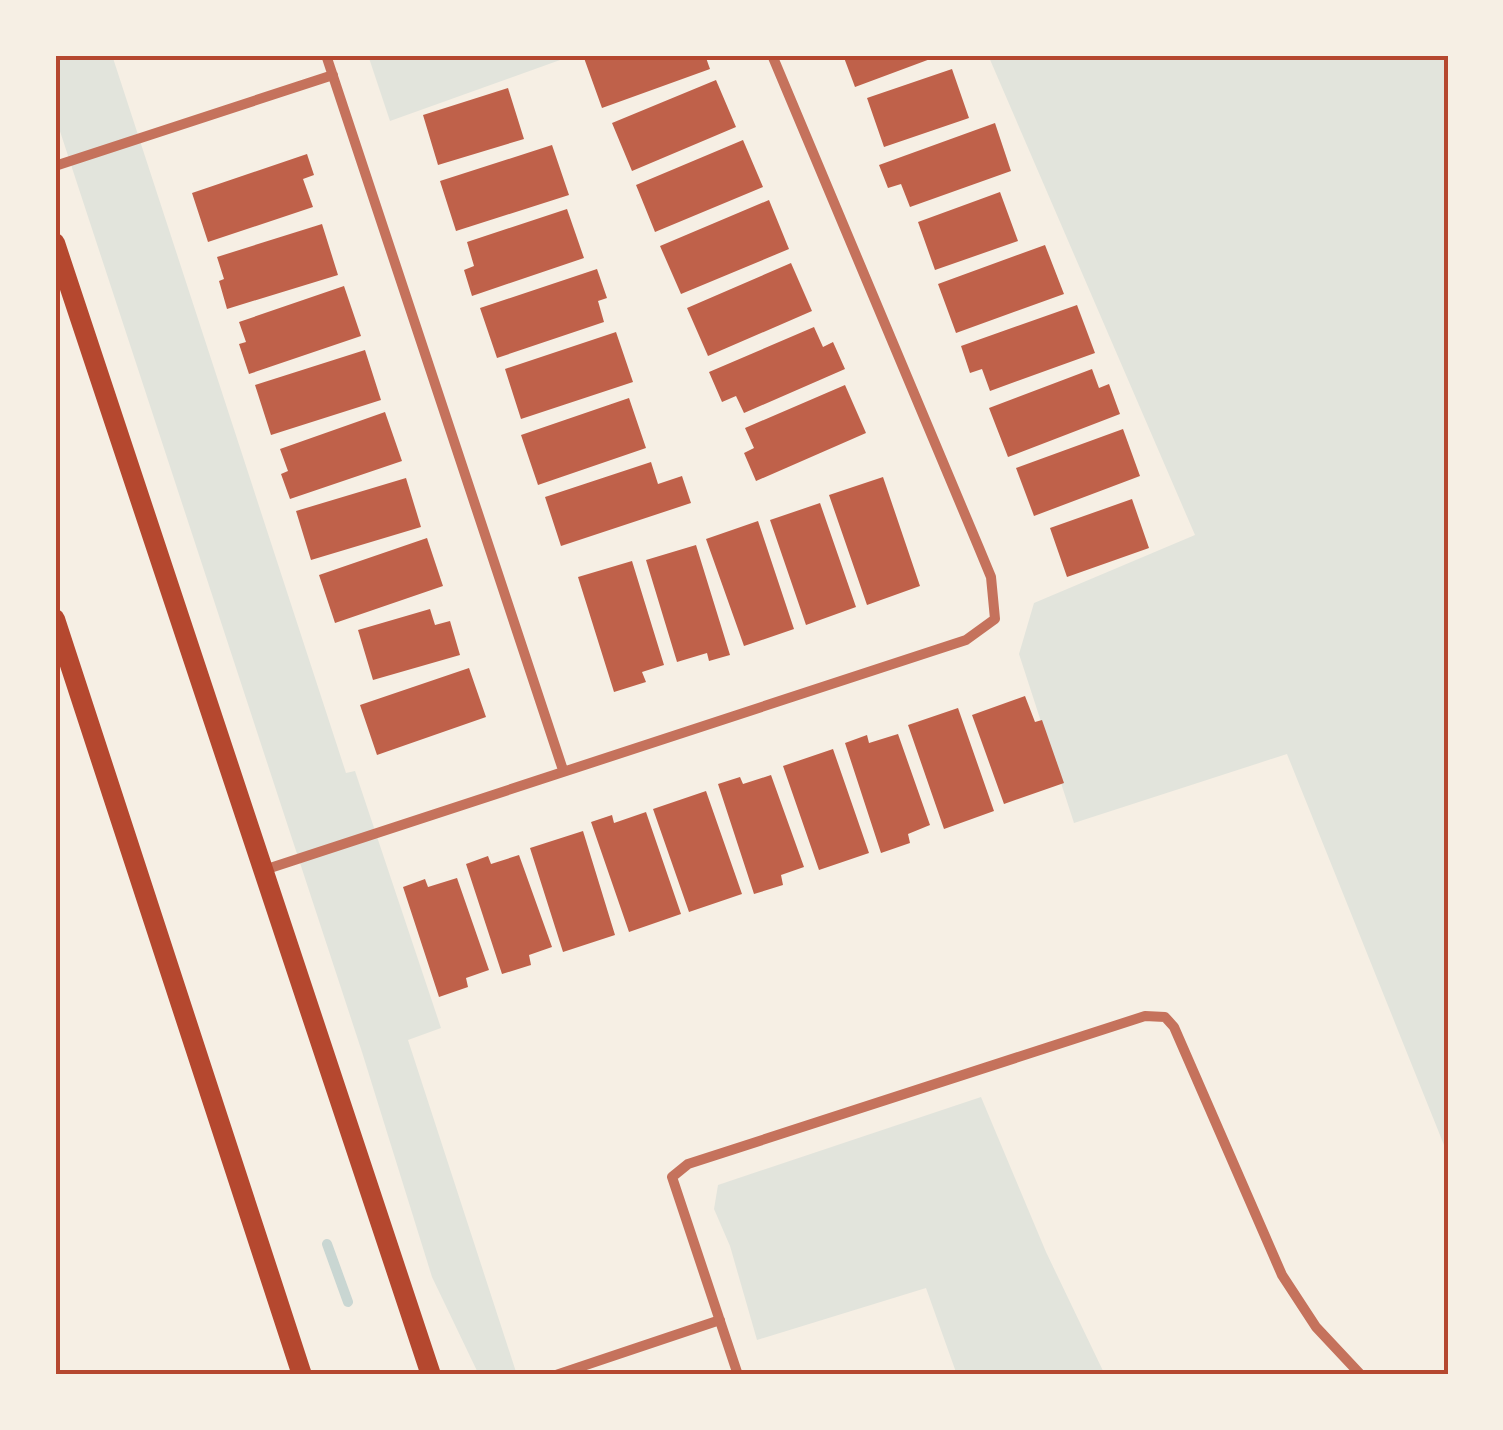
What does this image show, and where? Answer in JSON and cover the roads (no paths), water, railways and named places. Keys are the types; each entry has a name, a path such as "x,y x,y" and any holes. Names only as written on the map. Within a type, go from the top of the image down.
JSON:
{"main road":[{"path":"55,243 431,1375"},
{"path":"55,619 302,1375"}],"street":[{"path":"326,55 563,770"},
{"path":"264,870 966,640 995,619 990,577 980,548 772,55"},
{"path":"55,166 332,75"},
{"path":"738,1375 672,1177 688,1164 1145,1016 1165,1017 1174,1027 1282,1274 1316,1326 1361,1375"},
{"path":"556,1375 720,1320"}],"waterway":[{"path":"327,1244 348,1302"}]}
